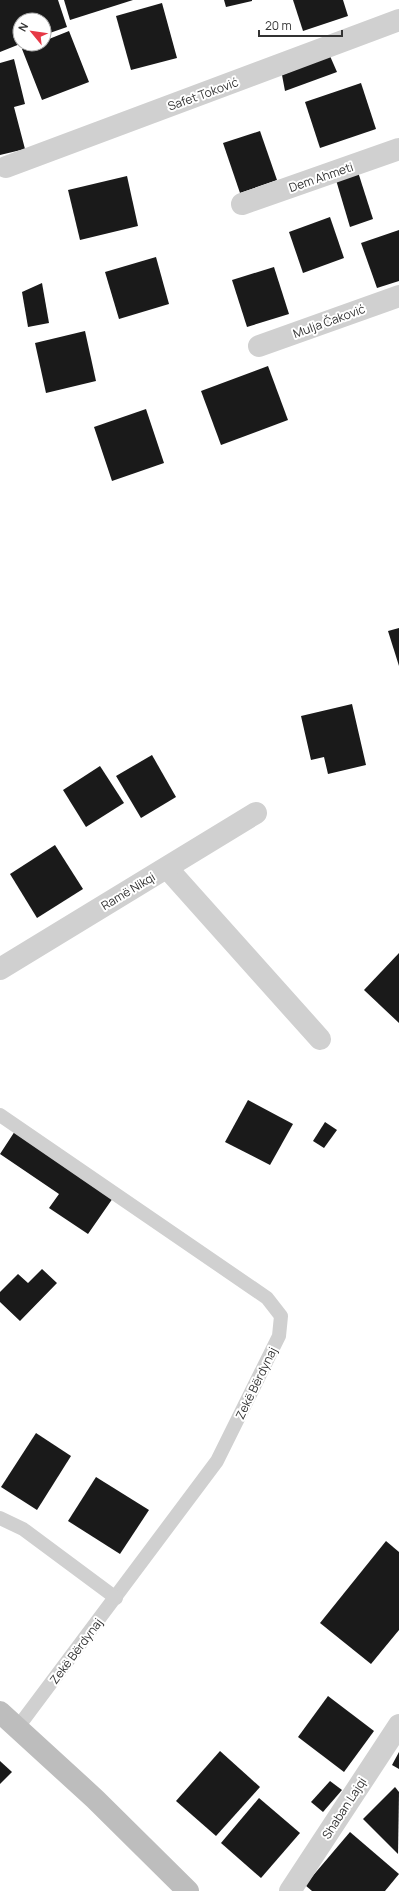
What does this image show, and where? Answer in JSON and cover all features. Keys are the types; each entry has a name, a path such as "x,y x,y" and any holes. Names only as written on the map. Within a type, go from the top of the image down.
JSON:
{"main road":[{"path":"0,1712 95,1799 188,1891"}],"street":[{"name":"Safet Toković","path":"6,166 399,20"},
{"name":"Dem Ahmeti","path":"242,204 399,149"},
{"name":"Mulja Čaković","path":"259,346 399,296"},
{"name":"Ramë Nikqi","path":"0,969 256,813"},
{"path":"167,868 320,1039"},
{"name":"Shaban Lajqi","path":"290,1891 399,1725"}],"lane":[{"name":"Zekë Bërdynaj","path":"0,1115 267,1298 281,1316 279,1336 217,1460 116,1598 18,1727"},
{"path":"0,1518 23,1529 116,1598"}],"building":[{"path":"0,0 58,0 67,27 52,32 52,12 12,12 12,47 0,52"},
{"path":"64,0 133,0 70,20"},
{"path":"224,0 252,0 252,1 226,7"},
{"path":"293,0 343,0 348,16 303,31"},
{"path":"162,3 177,58 131,70 116,16"},
{"path":"69,31 89,82 42,100 23,52 52,52 52,38"},
{"path":"330,56 337,72 285,91 282,75"},
{"path":"14,59 25,104 14,107 25,149 0,155 0,63"},
{"path":"361,83 376,129 320,148 305,102"},
{"path":"260,131 277,180 240,193 223,143"},
{"path":"358,172 373,219 350,227 336,180"},
{"path":"127,176 138,226 80,240 68,190"},
{"path":"330,217 344,258 303,273 289,232"},
{"path":"399,230 399,281 377,288 361,243"},
{"path":"156,257 169,304 119,319 105,272"},
{"path":"274,267 289,314 247,327 232,280"},
{"path":"42,283 49,323 28,327 22,292"},
{"path":"85,331 96,381 46,393 35,343"},
{"path":"268,366 288,420 221,445 201,391"},
{"path":"146,409 164,463 112,481 94,427"},
{"path":"399,628 399,666 388,631"},
{"path":"352,704 366,765 328,774 324,757 311,760 301,716"},
{"path":"152,755 176,797 141,818 116,776"},
{"path":"100,766 124,803 86,827 63,790"},
{"path":"55,845 83,889 37,918 10,874"},
{"path":"399,953 399,1023 364,990"},
{"path":"248,1100 293,1124 270,1165 225,1142"},
{"path":"325,1122 337,1130 324,1148 313,1141"},
{"path":"15,1131 113,1198 88,1234 49,1208 59,1194 0,1154"},
{"path":"42,1269 57,1283 20,1321 0,1302 0,1292 18,1274 28,1283"},
{"path":"36,1433 71,1456 37,1510 1,1487"},
{"path":"96,1477 149,1510 120,1554 68,1521"},
{"path":"386,1541 399,1552 399,1630 371,1664 320,1623"},
{"path":"328,1696 374,1731 344,1772 298,1737"},
{"path":"220,1751 260,1787 216,1836 176,1801"},
{"path":"399,1752 399,1769 392,1765"},
{"path":"0,1761 12,1772 0,1784"},
{"path":"330,1781 342,1790 323,1812 311,1802"},
{"path":"395,1787 399,1792 398,1854 363,1819"},
{"path":"259,1798 300,1833 261,1878 221,1843"},
{"path":"350,1832 399,1874 385,1891 312,1891 305,1885"}]}
